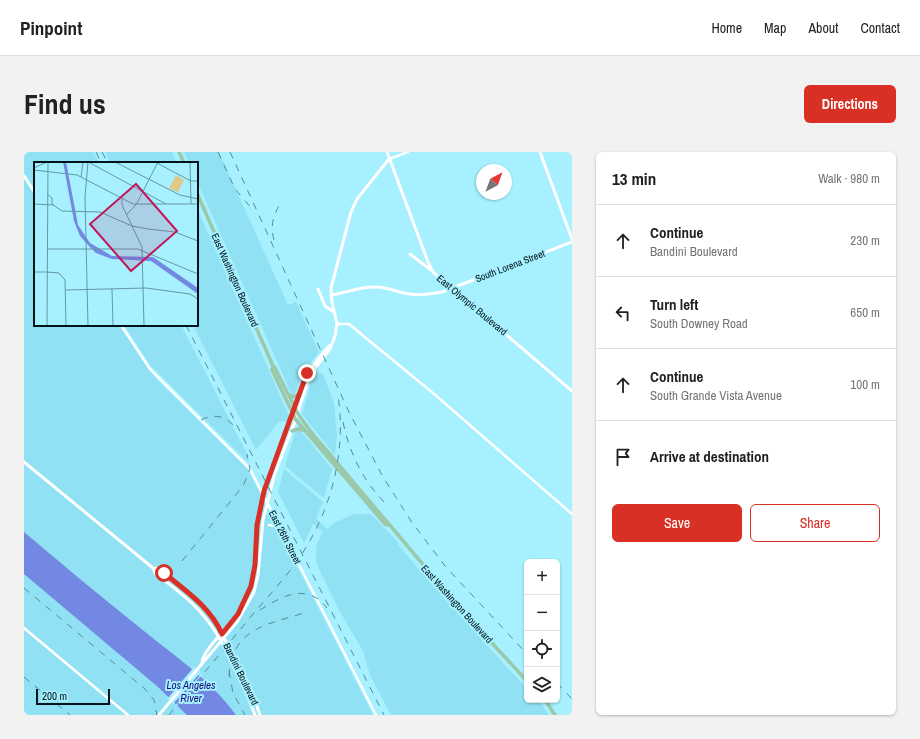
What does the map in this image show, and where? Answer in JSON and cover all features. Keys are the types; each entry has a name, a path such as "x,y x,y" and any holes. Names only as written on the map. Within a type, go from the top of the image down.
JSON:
{"main road":[{"path":"179,152 184,162"},
{"name":"East Olympic Boulevard","path":"387,152 433,272 572,391"},
{"path":"540,152 572,240"},
{"path":"159,715 202,662 221,642 244,612 254,592 258,575 265,510 275,473 296,420 309,378 314,368 330,349 336,336 337,324 330,295 353,206 389,159"},
{"name":"East Washington Boulevard","path":"198,195 273,366 276,368 298,414 388,525 465,614 524,678"},
{"name":"South Lorena Street","path":"330,295 353,288 367,287 382,287 420,295 451,288 572,240"},
{"path":"410,254 433,272"},
{"path":"318,289 325,306 334,312"},
{"path":"202,662 208,651 238,614 251,586 255,565 257,525 272,466 293,415 304,378 310,368 331,345"},
{"name":"East Washington Boulevard","path":"273,366 272,370 293,415 303,430 385,524 388,525"},
{"path":"286,391 294,397 299,394"},
{"path":"292,431 298,428 303,430"},
{"name":"Bandini Boulevard","path":"24,462 153,568 155,573 202,613 221,642 245,688 255,715"},
{"name":"Bandini Boulevard","path":"153,568 159,569 200,603 214,619 250,687 260,715"},
{"path":"214,650 218,648 224,649"},
{"path":"547,703 555,715"}],"street":[{"path":"389,159 408,152"},
{"path":"24,176 34,191"},
{"path":"337,324 348,324 439,397 572,514"},
{"name":"East 26th Street","path":"122,326 150,369 247,465 269,505 376,715"},
{"path":"270,525 280,527"},
{"path":"24,628 128,715"}],"shaded area":[{"path":"24,152 93,152 98,162 34,162 34,188 24,172"},
{"path":"105,152 172,152 177,162 110,162"},
{"path":"184,152 219,152 288,305 296,302 319,352 304,371 295,394 292,395 198,183 198,162 189,162"},
{"path":"24,179 34,194 34,326 120,326 158,381 247,468 373,715 24,715"},
{"path":"198,210 289,416 288,421 279,422 256,450 194,326 198,326"},
{"path":"125,326 182,326 247,454 249,463 150,365"},
{"path":"314,373 323,374 334,403 337,436 335,455 302,414"},
{"path":"301,431 332,469 324,498 285,466 295,432"},
{"path":"284,469 323,502 316,518 327,529 334,523 354,514 371,514 398,542 398,545 448,603 524,686 524,703 540,703 549,715 391,715 370,675 363,651 339,610 316,562 317,543 323,532 313,524 304,543 278,492"}],"water":[{"name":"Los Angeles River","path":"24,532 203,679 226,702 236,715 187,715 158,687 24,574"}],"pier":[{"path":"194,667 201,672 173,704 167,699"},
{"path":"202,673 203,674 176,707 175,706"}],"railway":[{"path":"96,152 101,162"},
{"path":"102,152 107,162"},
{"path":"218,152 235,189 253,210"},
{"path":"230,152 349,412 383,477 411,521 445,566 524,651"},
{"path":"274,240 272,230 273,221 280,204"},
{"path":"187,326 384,715"},
{"path":"169,715 290,571 318,526 333,484 338,462 340,440 338,395"},
{"path":"201,420 215,416 220,417 228,420 235,427"},
{"path":"343,422 349,444 358,466 370,485 385,503"},
{"path":"182,561 243,486 250,469 247,454"},
{"path":"24,588 145,689 154,700 157,715"},
{"path":"260,610 277,600 294,594 311,595 327,608"},
{"path":"229,676 232,660 237,648 244,638 253,631 264,626 304,613"},
{"path":"229,671 233,693 245,715"},
{"path":"24,677 70,715"},
{"path":"560,686 572,699"}],"route":[{"path":"164,573 200,603 214,619 222,634 238,614 251,586 255,565 258,517 264,491 272,466 291,421 304,378 307,373"}]}
